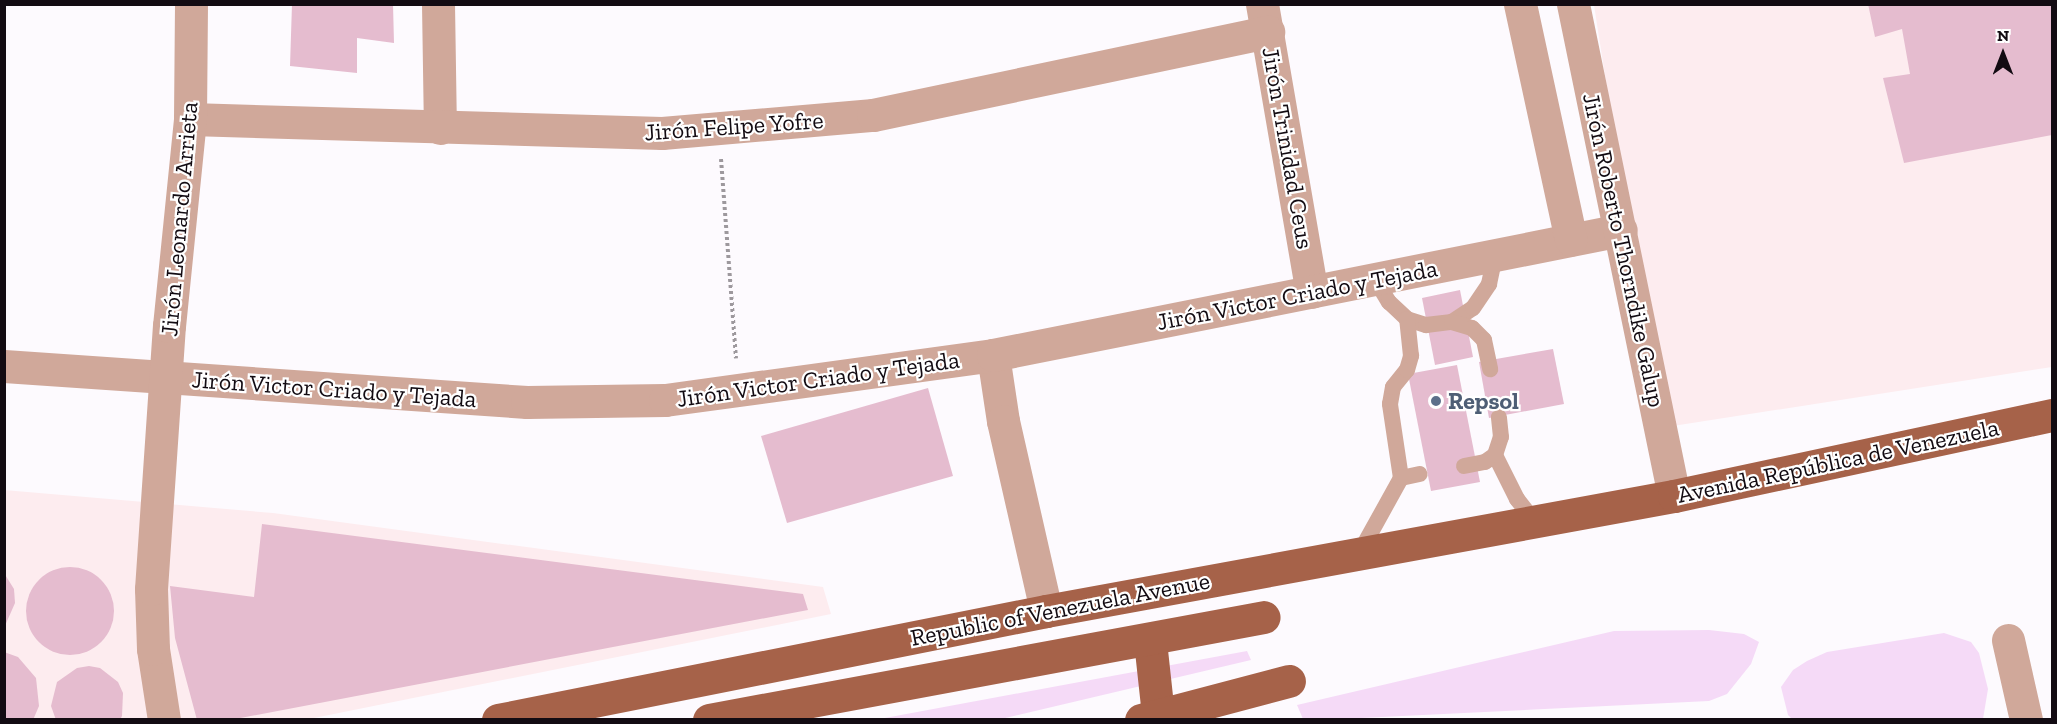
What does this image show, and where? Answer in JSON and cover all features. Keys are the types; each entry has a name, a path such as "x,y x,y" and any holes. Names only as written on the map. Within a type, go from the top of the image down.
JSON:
{"main road":[{"name":"Avenida República de Venezuela","path":"1534,521 1674,496 2052,415"},
{"name":"Republic of Venezuela Avenue","path":"498,720 1046,611 1534,521"},
{"path":"996,669 1037,633 1046,611"},
{"name":"Republic of Venezuela Avenue","path":"709,720 1150,641 1264,617"},
{"path":"1150,641 1150,717 1289,681"}],"street":[{"name":"Jirón Leonardo Arrieta","path":"164,720 153,650 151,589 166,378 190,119 191,4"},
{"path":"438,4 440,128"},
{"name":"Jirón Roberto Thorndike Galup","path":"1520,4 1571,240"},
{"name":"Jirón Roberto Thorndike Galup","path":"1573,4 1674,496"},
{"name":"Jirón Felipe Yofre","path":"190,119 662,133 873,115 1265,18"},
{"name":"Jirón Trinidad Ceus","path":"1265,18 1312,292"},
{"name":"Jirón Victor Criado y Tejada","path":"4,366 527,402 655,401 738,392 993,355 1621,230"},
{"path":"993,355 1004,421 1046,611"},
{"path":"2008,640 2026,720"}],"lane":[{"path":"1452,322 1473,308 1489,284 1495,255"},
{"path":"1375,279 1389,302 1407,319 1426,325 1452,322 1472,328 1484,340 1490,369"},
{"path":"1360,552 1401,478 1390,405 1393,387 1407,370 1411,356 1407,319"},
{"path":"1464,466 1485,462 1495,455 1501,437 1498,417"},
{"path":"1495,455 1517,499 1534,521"},
{"path":"1401,478 1420,474"}],"path":[{"path":"719,128 738,392"}],"shaded area":[{"path":"1594,5 2052,5 2052,367 1660,428"},
{"path":"4,490 273,513 823,587 831,614 309,719 5,719"},
{"path":"1709,630 1744,634 1759,642 1751,664 1727,694 1709,701 1320,720 1303,719 1297,705 1614,631"},
{"path":"1944,633 1971,642 1979,653 1988,689 1983,719 1793,720 1788,715 1781,687 1793,670 1807,661 1827,652"},
{"path":"1247,651 1251,660 1001,719 874,720"}],"building":[{"path":"292,4 393,4 394,43 357,38 357,73 290,66"},
{"path":"1868,4 2052,4 2052,135 1904,163 1883,78 1910,74 1902,29 1875,37"},
{"path":"1460,290 1473,357 1435,365 1422,298"},
{"path":"1553,349 1564,404 1489,418 1479,362"},
{"path":"1457,365 1480,482 1431,491 1408,374"},
{"path":"928,388 953,476 787,523 761,436"},
{"path":"262,524 803,594 808,610 230,720 197,720 175,638 170,586 254,597"},
{"path":"70,567 87,570 101,580 111,594 114,611 111,628 101,642 87,652 70,655 53,652 39,642 29,628 26,611 29,594 39,580 53,570"},
{"path":"4,573 14,589 15,603 4,628"},
{"path":"4,652 18,657 36,678 39,706 33,720 4,720"},
{"path":"89,666 100,668 118,682 123,693 120,720 56,720 51,706 57,682 77,668"}],"place":[{"name":"Repsol","path":"1436,401"}]}
